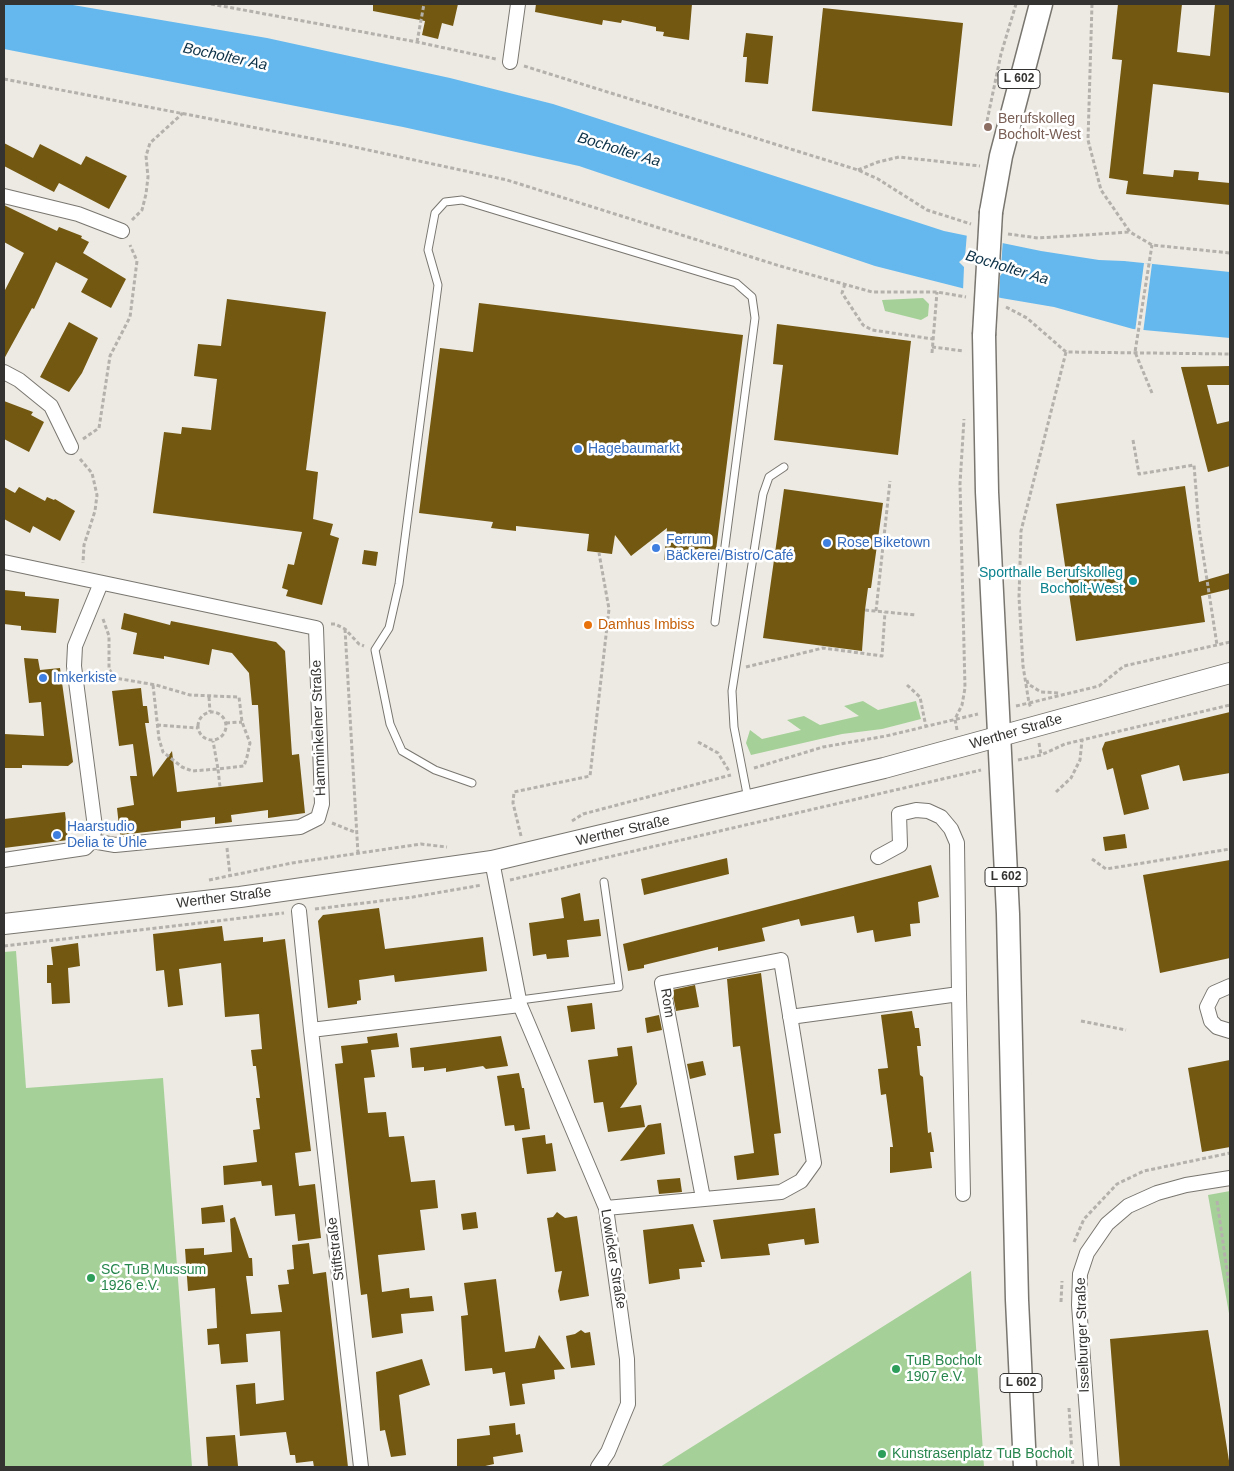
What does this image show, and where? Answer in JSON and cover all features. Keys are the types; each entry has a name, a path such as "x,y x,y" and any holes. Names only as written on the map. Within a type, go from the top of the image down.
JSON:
{"main road":[{"name":"L 602","path":"1025,1467 1017,1290 1008,914 987,492 984,335 985,219 1040,4"},
{"name":"Werther Straße","path":"4,924 240,896 492,861 749,802 1000,738 1230,673"}],"street":[{"path":"510,62 518,4"},
{"path":"4,196 78,214 122,230"},
{"path":"4,372 20,380 51,406 71,448"},
{"path":"4,562 316,628"},
{"path":"4,860 85,848 92,841 95,827 74,666 75,646 101,584"},
{"name":"Hamminkelner Straße","path":"316,628 322,804 318,818"},
{"path":"878,857 900,845 900,814 916,810 928,811 941,817 951,828 957,843 963,1194"},
{"path":"92,841 115,845 300,827 318,818"},
{"name":"Lowicker Straße","path":"492,861 520,1002 606,1208 627,1359 628,1404 608,1452 598,1467"},
{"name":"Stiftstraße","path":"299,911 361,1467"},
{"name":"Rom","path":"606,1208 781,1192 801,1181 814,1163 781,960 662,983 703,1198"},
{"path":"1230,986 1214,993 1208,1006 1211,1021 1217,1027 1230,1031"},
{"path":"790,1017 960,994"},
{"path":"311,1030 520,1002"},
{"name":"Isselburger Straße","path":"1091,1467 1079,1305 1080,1274 1087,1252 1107,1224 1128,1206 1157,1193 1186,1185 1230,1178"}],"lane":[{"path":"472,783 435,770 402,751 390,724 375,650 389,628 399,584 438,285 428,250 435,213 445,202 462,200 736,283 752,297 755,318 715,622"},
{"path":"749,802 732,709 736,670 763,494 768,477 784,467"},
{"path":"520,1002 619,987 604,882"}],"path":[{"path":"210,4 417,42 510,62 858,170 878,179 927,210 952,220 985,219"},
{"path":"417,42 424,4"},
{"path":"987,127 1001,54 1016,4"},
{"path":"1092,4 1088,140 1101,190 1130,232 1152,245 1230,253"},
{"path":"4,80 183,113 507,180 872,292 937,292 959,296"},
{"path":"83,579 84,546 95,511 97,495 92,473 71,448 99,428 110,356 130,317 138,261 122,230 142,210 148,177 146,156 150,143 183,113"},
{"path":"858,170 878,162 900,157 981,166 983,156"},
{"path":"1004,232 1038,238 1130,232"},
{"path":"1152,245 1148,263 1140,333 1135,352 1152,393"},
{"path":"845,284 842,293 863,325 872,330 933,339"},
{"path":"932,353 937,292"},
{"path":"1001,305 1027,318 1066,352 1230,354"},
{"path":"932,347 964,351 964,360"},
{"path":"1066,352 1021,531 1019,597 1023,666 1029,703 1068,692"},
{"path":"567,824 583,814 732,775 823,747 926,727 955,719 962,705 965,688 960,484 964,412"},
{"path":"1133,440 1139,474 1194,465 1199,528 1217,645"},
{"path":"876,611 890,480"},
{"path":"521,836 513,803 514,792 590,776 609,609 599,552"},
{"path":"94,604 106,623 109,636 109,669 116,678 154,684 190,695 209,697 239,696 242,722 250,743 244,766 192,771 182,767 163,752 157,725 154,684"},
{"path":"865,610 916,615"},
{"path":"736,670 823,648 882,656 885,612"},
{"path":"316,628 335,624 345,629 359,644 375,650"},
{"path":"345,629 358,854"},
{"path":"1023,666 1028,684 1034,689 1053,694 1099,686 1124,666 1230,642"},
{"path":"908,685 920,697 926,727"},
{"path":"209,697 210,712"},
{"path":"210,712 222,716 226,724 224,734 213,741"},
{"path":"210,712 200,719 198,728 201,735 213,741"},
{"path":"226,724 242,722"},
{"path":"157,725 198,728"},
{"path":"1056,792 1071,778 1080,760 1082,740"},
{"path":"213,741 220,787"},
{"path":"698,742 718,753 732,775"},
{"path":"318,818 357,834"},
{"path":"512,838 530,834"},
{"path":"202,881 292,864 421,844 455,847"},
{"path":"1092,860 1106,869 1230,849"},
{"path":"1081,1021 1126,1030"},
{"path":"1217,1201 1230,1291"},
{"path":"1225,1263 1230,1262"}],"green space":[{"path":"923,298 929,304 928,316 921,320 885,311 882,300"},
{"path":"863,701 878,710 916,701 921,719 882,729 842,734 751,755 746,743 750,730 762,739 801,730 787,720 804,716 820,725 859,716 844,706"},
{"name":"SC TuB Mussum 1926 e.V.","path":"16,951 26,1088 163,1078 192,1467 4,1467 4,952"},
{"path":"1230,1191 1230,1319 1208,1195"},
{"name":"TuB Bocholt 1907 e.V.","path":"971,1271 984,1467 660,1467"}],"water":[{"name":"Bocholter Aa","path":"4,4 67,4 267,38 450,78 553,104 944,231 1041,251 1099,260 1230,272 1230,338 1133,329 1054,307 1001,298 875,266 579,166 403,127 4,49"}],"pier":[{"path":"967,233 1003,239 1001,267 1004,271 1000,276 999,300 963,291 964,267 959,262 965,257"},
{"path":"1144,263 1152,264 1143,333 1135,332"}],"building":[{"path":"373,4 458,4 453,26 442,23 438,39 422,35 425,21 373,11"},
{"path":"536,4 692,4 689,40 663,36 664,32 656,31 656,27 622,20 621,23 603,20 602,25 535,12"},
{"path":"1118,4 1182,4 1177,52 1210,56 1215,4 1230,4 1230,93 1153,84 1143,174 1173,177 1174,170 1199,172 1198,180 1230,183 1230,205 1126,194 1128,181 1109,178 1122,60 1112,59"},
{"path":"823,8 963,23 952,126 812,111"},
{"path":"746,33 773,36 768,84 745,82 747,57 743,57"},
{"path":"4,143 33,158 40,144 81,165 86,156 127,176 109,209 59,183 54,192 4,166"},
{"path":"4,205 57,231 59,227 82,236 81,238 89,242 83,253 126,279 111,308 81,292 88,279 56,262 34,309 32,308 4,359 4,292 24,253 4,242"},
{"path":"227,299 326,312 306,470 318,472 313,519 333,524 330,535 339,538 322,605 286,596 288,590 282,588 288,564 294,565 302,532 153,513 164,432 181,434 182,427 211,430 217,379 194,376 198,344 221,346"},
{"name":"Hagebaumarkt","path":"479,303 743,335 716,550 699,548 681,562 664,560 667,528 631,556 615,535 612,554 587,551 589,534 516,526 516,531 491,528 493,522 419,513 440,348 473,352"},
{"path":"69,322 98,338 82,373 69,392 40,377"},
{"path":"777,324 911,341 898,455 774,440 783,365 773,364"},
{"path":"1230,366 1230,385 1207,385 1217,424 1230,421 1230,466 1208,472 1181,367"},
{"path":"4,401 33,412 31,415 44,422 29,452 4,439"},
{"name":"Sporthalle Berufskolleg Bocholt-West","path":"1185,486 1199,582 1230,573 1230,589 1201,596 1205,622 1076,641 1056,504"},
{"path":"4,487 15,493 19,487 45,501 47,497 55,499 75,511 60,541 33,526 30,533 4,519"},
{"name":"Rose Biketown","path":"784,489 883,503 871,588 868,588 862,651 763,638"},
{"path":"364,550 378,552 376,566 362,564"},
{"path":"4,590 25,592 25,596 59,599 56,633 21,630 21,626 4,624"},
{"path":"124,613 170,625 171,621 276,642 285,651 292,755 299,754 305,813 268,818 268,810 231,815 232,822 215,824 215,817 181,821 181,828 120,835 117,808 134,805 130,776 137,776 133,744 119,746 112,691 141,688 143,706 147,706 149,723 145,723 153,777 172,751 177,792 263,782 258,705 252,705 249,673 232,653 212,649 209,665 164,656 164,659 133,654 137,633 121,629"},
{"path":"24,658 38,659 40,670 60,668 73,762 68,766 22,765 22,768 4,768 4,734 44,736 41,702 29,703"},
{"path":"1230,712 1230,773 1183,781 1179,765 1141,775 1149,809 1124,815 1113,768 1107,770 1102,749 1105,742"},
{"path":"65,812 68,840 4,848 4,819"},
{"path":"1125,834 1127,848 1105,851 1103,837"},
{"path":"727,858 729,874 644,895 641,879"},
{"path":"1230,860 1230,958 1160,973 1143,875"},
{"path":"931,865 939,897 918,902 920,923 910,924 911,936 875,942 873,930 857,933 854,916 801,926 799,919 762,928 765,941 718,951 718,947 644,965 644,968 628,971 623,944"},
{"path":"580,893 584,921 599,919 601,936 567,940 569,957 547,959 546,954 533,956 529,923 564,918 561,898"},
{"path":"379,908 385,949 483,937 487,971 395,982 394,975 359,980 361,1000 357,1001 357,1004 328,1008 318,921 323,915"},
{"path":"222,926 224,941 263,937 263,942 285,939 311,1151 295,1153 299,1186 315,1184 321,1238 298,1241 295,1214 275,1216 272,1185 262,1186 261,1181 224,1185 223,1166 257,1162 253,1130 260,1129 256,1098 260,1098 256,1066 253,1066 251,1050 262,1049 259,1014 225,1017 221,963 179,969 183,1005 168,1007 164,970 156,971 153,934"},
{"path":"78,943 80,966 68,968 70,1003 52,1004 51,983 47,983 47,965 53,965 51,947"},
{"path":"761,973 781,1133 774,1134 779,1175 737,1180 734,1156 754,1153 740,1046 733,1047 727,979"},
{"path":"695,985 699,1007 676,1011 672,990"},
{"path":"592,1003 595,1029 571,1032 567,1006"},
{"path":"912,1011 915,1028 919,1028 921,1046 917,1046 920,1075 923,1077 928,1133 931,1132 934,1152 930,1152 932,1168 890,1173 890,1147 893,1147 886,1094 881,1095 878,1069 888,1068 881,1015"},
{"path":"659,1015 662,1030 647,1033 645,1018"},
{"path":"397,1033 399,1047 371,1050 375,1077 364,1078 368,1113 386,1112 389,1137 404,1136 411,1182 435,1180 438,1208 420,1210 425,1250 378,1255 382,1292 409,1288 410,1298 432,1296 434,1311 401,1314 403,1333 372,1338 367,1294 361,1295 335,1064 343,1063 341,1046 368,1043 367,1037"},
{"path":"501,1036 508,1066 486,1069 483,1066 446,1072 446,1068 424,1071 424,1067 412,1068 410,1048"},
{"path":"632,1046 637,1084 620,1108 641,1105 645,1127 608,1132 603,1102 594,1103 588,1060 618,1056 617,1048"},
{"path":"1230,1060 1230,1147 1202,1152 1188,1068"},
{"path":"703,1061 706,1075 690,1079 687,1064"},
{"path":"519,1073 522,1088 524,1088 530,1129 515,1131 514,1125 505,1126 497,1076"},
{"path":"661,1123 665,1154 620,1161 648,1125"},
{"path":"545,1135 546,1144 552,1143 556,1171 527,1174 522,1138"},
{"path":"680,1178 682,1192 659,1194 657,1180"},
{"path":"223,1205 225,1222 202,1224 201,1208"},
{"path":"815,1208 819,1243 805,1245 804,1239 768,1244 770,1255 721,1259 713,1220"},
{"path":"476,1212 478,1228 463,1230 461,1214"},
{"path":"557,1212 565,1218 577,1216 589,1296 560,1301 558,1291 562,1271 555,1272 547,1218 553,1217"},
{"path":"235,1217 249,1258 252,1258 253,1276 246,1276 251,1314 282,1312 278,1285 289,1284 287,1270 294,1269 292,1245 309,1243 313,1274 326,1272 348,1467 314,1467 313,1461 296,1463 295,1455 290,1455 286,1432 240,1436 236,1385 255,1383 256,1404 284,1400 280,1331 246,1334 248,1362 221,1364 219,1344 208,1345 207,1329 217,1328 215,1288 188,1291 185,1249 204,1248 204,1255 232,1252 230,1219"},
{"path":"693,1224 705,1262 701,1262 702,1267 679,1269 680,1279 649,1284 643,1230"},
{"path":"496,1279 505,1352 535,1348 539,1335 565,1369 554,1370 555,1379 522,1384 525,1404 510,1406 505,1372 493,1374 492,1368 465,1371 461,1316 468,1315 464,1283"},
{"path":"581,1330 585,1333 590,1332 595,1365 571,1368 566,1336"},
{"path":"1208,1330 1230,1467 1120,1467 1110,1339"},
{"path":"422,1359 430,1385 399,1395 406,1455 391,1457 385,1430 380,1431 376,1372"},
{"path":"515,1423 516,1435 520,1434 523,1452 493,1457 494,1464 481,1467 457,1467 457,1439 490,1435 489,1426"},
{"path":"235,1435 238,1466 208,1467 206,1437"}],"place":[{"name":"Berufskolleg Bocholt-West","path":"988,127"},
{"name":"Hagebaumarkt","path":"578,449"},
{"name":"Rose Biketown","path":"827,543"},
{"name":"Ferrum Bäckerei/Bistro/Café","path":"656,548"},
{"name":"Sporthalle Berufskolleg Bocholt-West","path":"1133,581"},
{"name":"Damhus Imbiss","path":"588,625"},
{"name":"Imkerkiste","path":"43,678"},
{"name":"Haarstudio Delia te Uhle","path":"57,835"},
{"name":"SC TuB Mussum 1926 e.V.","path":"91,1278"},
{"name":"TuB Bocholt 1907 e.V.","path":"896,1369"},
{"name":"Kunstrasenplatz TuB Bocholt","path":"882,1454"}]}
